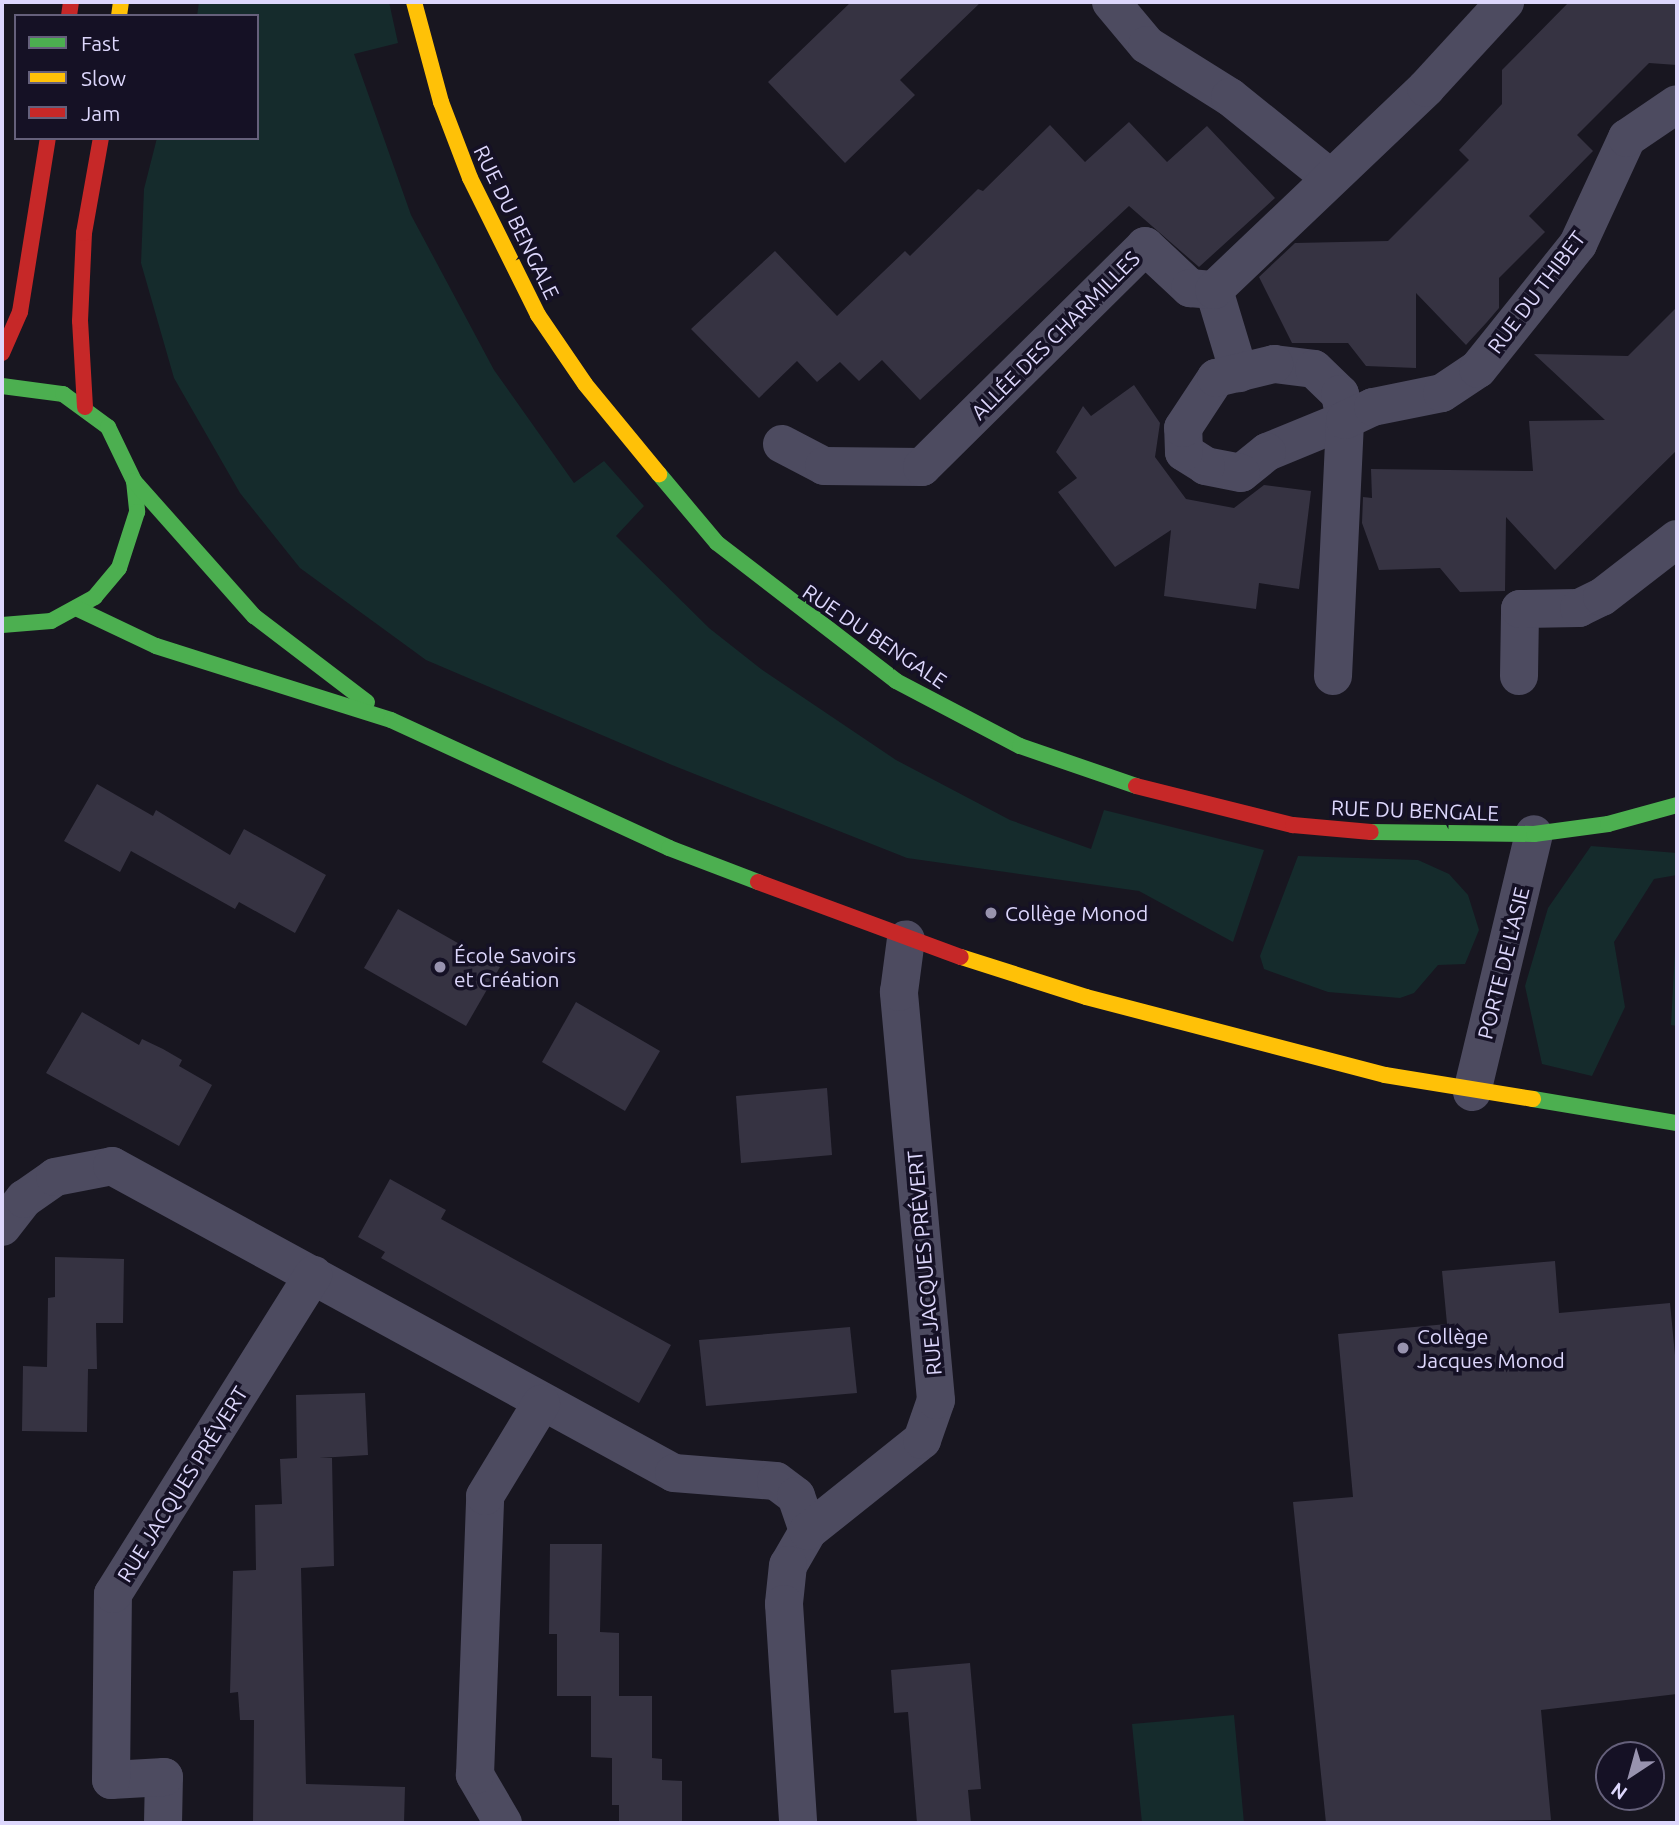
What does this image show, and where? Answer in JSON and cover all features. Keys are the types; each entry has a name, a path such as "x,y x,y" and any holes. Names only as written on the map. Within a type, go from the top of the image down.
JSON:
{"street":[{"name":"RUE DU BENGALE","path":"414,2 438,91 470,178 538,315 584,384 672,495 717,543 808,618 953,714 1020,746 1152,792 1293,825 1380,833 1534,834 1608,824 1677,805"},
{"path":"1111,2 1147,46 1230,97 1329,177"},
{"path":"1239,373 1214,290 1329,177 1426,88 1505,2"},
{"name":"RUE DU THIBET","path":"1333,676 1345,421 1340,394 1314,369 1274,364 1216,378 1183,428 1184,452 1206,466 1241,473 1266,452 1345,421 1373,407 1442,393 1478,369 1578,244 1627,138 1677,104"},
{"path":"2,353 20,312 48,140"},
{"path":"85,407 80,321 84,233 101,140"},
{"name":"ALLÉE DES CHARMILLES","path":"782,444 824,466 922,467 1145,246 1190,288 1214,290"},
{"path":"2,386 37,387 85,407 119,444 134,481 254,616 391,720"},
{"path":"2,625 22,626 78,609 108,583 131,541 134,481"},
{"path":"1519,676 1520,610 1590,603 1626,582 1677,538"},
{"path":"78,609 156,646 391,720 669,848 906,939 1086,997 1385,1075 1677,1122"},
{"path":"8,642 22,626"},
{"name":"PORTE DE L'ASIE","path":"1472,1091 1534,834"},
{"name":"RUE JACQUES PRÉVERT","path":"798,1823 784,1604 788,1565 808,1531 922,1440 936,1400 899,992 906,939"},
{"path":"2,1227 24,1199 55,1177 112,1166 313,1275 541,1404 674,1473 776,1481 796,1496 808,1531"},
{"name":"RUE JACQUES PRÉVERT","path":"163,1823 164,1777 111,1780 113,1594 313,1275"},
{"path":"503,1823 475,1775 485,1496 541,1404"}],"green space":[{"path":"199,2 389,2 398,43 354,54 411,215 494,370 574,483 604,461 644,506 616,536 709,628 761,669 896,760 1010,820 1091,849 1104,810 1264,850 1233,942 1139,891 907,858 672,765 426,660 300,568 240,493 174,378 141,263 144,189 156,140 259,140 259,14 197,14"},
{"path":"1591,846 1677,853 1677,875 1654,879 1614,942 1625,1007 1592,1076 1542,1064 1525,986 1548,908"},
{"path":"1298,856 1418,860 1449,874 1468,895 1479,930 1465,964 1438,965 1414,993 1400,998 1328,992 1264,969 1260,956"},
{"path":"1677,914 1677,1026 1671,1025"},
{"path":"1234,1715 1244,1823 1142,1823 1132,1724"}],"building":[{"path":"851,2 981,2 900,80 915,95 845,163 768,82"},
{"path":"1569,2 1677,2 1677,65 1649,63 1577,135 1593,151 1529,216 1545,232 1499,278 1499,308 1466,345 1416,293 1416,368 1366,366 1348,343 1292,343 1259,277 1295,243 1388,241 1469,160 1459,150 1502,104 1502,70"},
{"path":"1129,122 1167,162 1207,126 1275,198 1199,267 1129,206 920,400 882,360 859,381 840,362 817,382 797,361 759,398 691,329 775,251 837,316 905,251 910,256 978,189 983,191 1050,125 1085,162"},
{"path":"1677,307 1677,450 1555,570 1506,517 1505,591 1460,592 1440,568 1379,570 1362,523 1363,497 1372,498 1371,469 1533,471 1529,421 1605,420 1534,354 1628,356"},
{"path":"1134,385 1160,423 1155,457 1186,499 1234,508 1264,485 1311,491 1299,589 1259,583 1256,609 1164,596 1171,530 1115,567 1058,492 1077,478 1056,452 1083,406 1091,416"},
{"path":"97,784 153,816 156,810 230,855 244,829 326,875 295,933 239,902 235,909 131,851 120,872 64,841"},
{"path":"398,909 500,967 466,1026 364,968"},
{"path":"576,1002 660,1051 625,1111 542,1062"},
{"path":"82,1012 139,1045 142,1039 163,1049 182,1060 179,1066 212,1085 179,1146 46,1073"},
{"path":"827,1088 832,1155 741,1163 736,1096"},
{"path":"390,1179 446,1210 441,1219 671,1345 639,1403 381,1258 385,1252 358,1237"},
{"path":"55,1257 124,1259 123,1323 96,1323 97,1369 88,1369 87,1432 22,1431 23,1366 47,1367 48,1298 55,1297"},
{"path":"1555,1261 1559,1313 1670,1303 1677,1376 1677,1694 1541,1710 1551,1820 1326,1823 1293,1502 1353,1497 1338,1334 1447,1324 1442,1271"},
{"path":"850,1327 857,1393 706,1406 699,1340"},
{"path":"365,1393 368,1455 319,1458 332,1458 334,1566 301,1568 306,1784 405,1787 404,1823 253,1823 254,1720 240,1720 238,1692 230,1693 233,1571 256,1570 255,1505 282,1504 280,1459 297,1458 296,1395"},
{"path":"550,1544 602,1544 600,1632 619,1633 619,1696 652,1696 652,1758 662,1759 662,1780 682,1781 682,1823 619,1823 619,1805 612,1805 612,1758 591,1757 591,1696 557,1696 557,1634 549,1634"},
{"path":"970,1663 981,1789 968,1790 971,1823 917,1823 908,1712 894,1713 891,1670"}],"traffic: fast":[{"path":"2,386 63,394 108,427 134,481 137,512 119,568 95,597 51,621 2,625"},
{"path":"659,474 717,543 896,681 1020,746 1136,786"},
{"path":"134,481 254,616 367,702"},
{"path":"78,609 156,646 391,720 669,848 758,882"},
{"path":"1371,832 1534,834 1608,824 1677,805"},
{"path":"1533,1099 1677,1123"}],"traffic: slow":[{"path":"119,14 121,2"},
{"path":"414,2 441,102 470,178 538,315 585,384 659,474"},
{"path":"961,957 1086,997 1385,1075 1533,1099"}],"traffic: jam":[{"path":"69,14 71,2"},
{"path":"2,353 20,312 48,140"},
{"path":"85,407 80,321 84,233 101,140"},
{"path":"1136,786 1293,825 1371,832"},
{"path":"758,882 961,957"}],"place":[{"name":"Collège Monod","path":"991,913"},
{"name":"École Savoirs et Création","path":"440,967"},
{"name":"Collège Jacques Monod","path":"1403,1348"}]}
